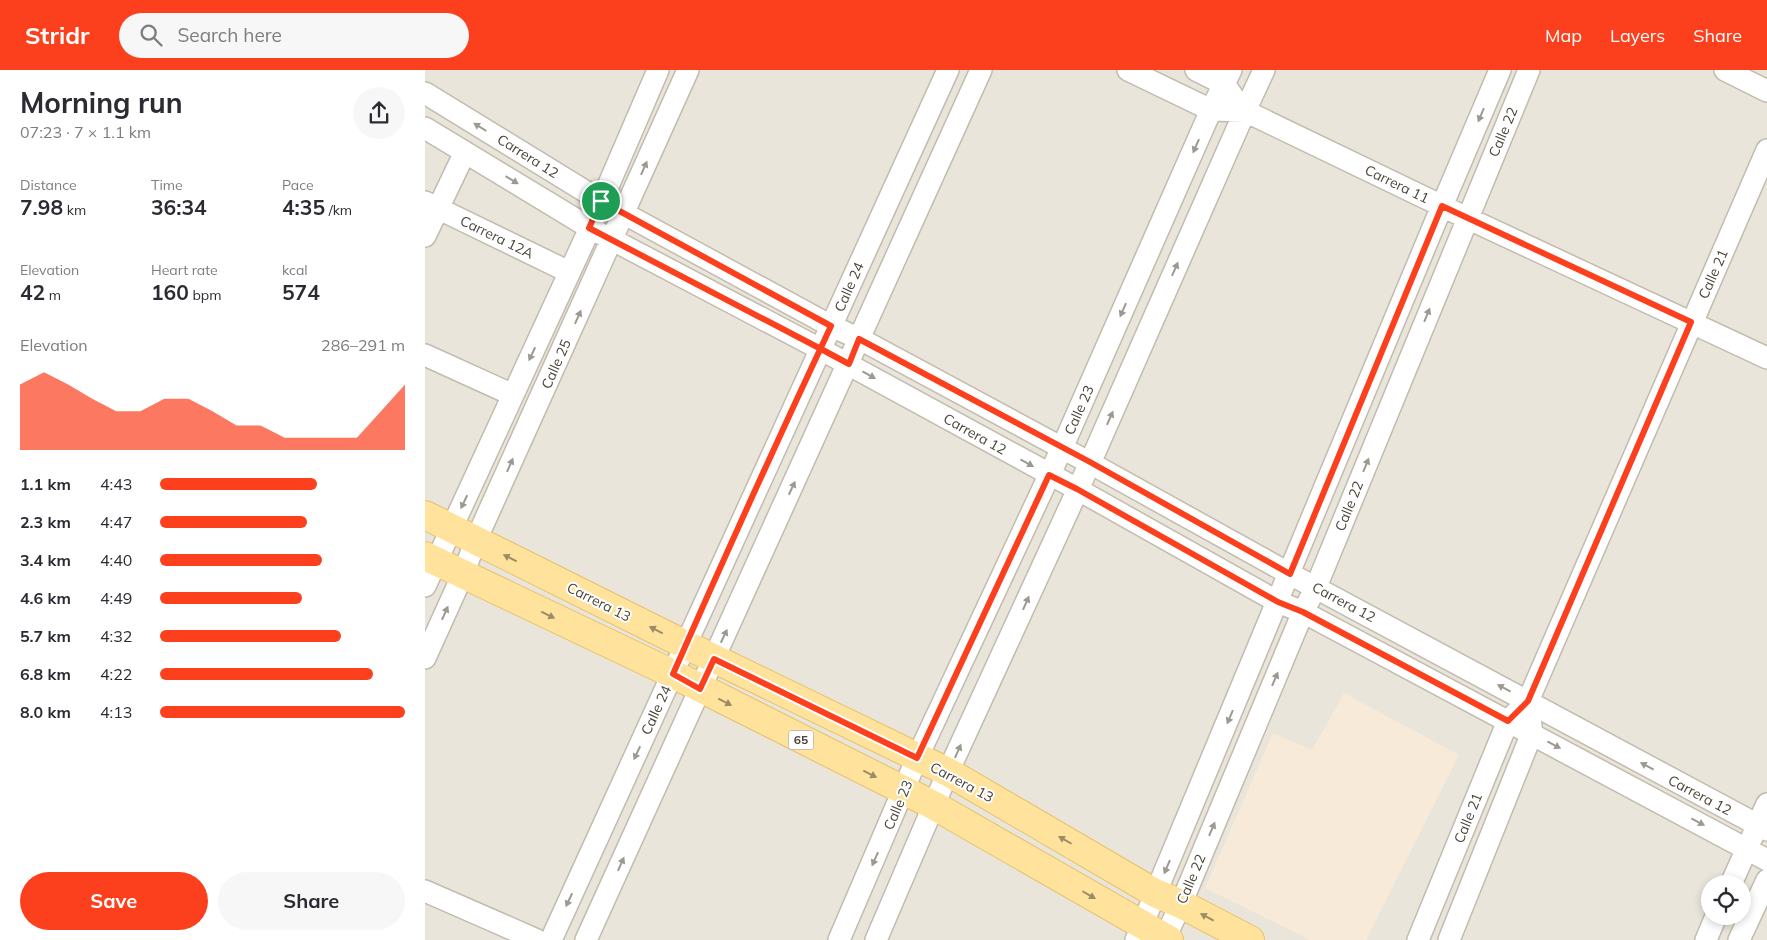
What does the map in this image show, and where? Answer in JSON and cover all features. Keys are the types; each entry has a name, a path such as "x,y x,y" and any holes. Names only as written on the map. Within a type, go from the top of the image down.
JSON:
{"main road":[{"name":"Carrera 13","path":"425,515 714,659 948,772 1155,893 1181,904 1250,940"},
{"name":"65","path":"431,558 673,674 935,806 1155,937"}],"street":[{"name":"Calle 25","path":"425,658 463,574 464,534 513,395 658,70"},
{"name":"Calle 25","path":"425,586 431,558 464,534 613,240 688,70"},
{"name":"Calle 24","path":"551,940 948,70"},
{"path":"586,940 981,70"},
{"name":"Carrera 11","path":"1128,70 1211,110 1245,111 1467,218 1767,358"},
{"name":"Carrera 11","path":"1196,70 1228,77 1245,111"},
{"path":"876,940 948,772 1090,462 1264,70"},
{"name":"Calle 22","path":"1155,937 1155,893 1500,70"},
{"name":"Calle 22","path":"1155,937 1181,904 1315,587 1529,70"},
{"path":"1725,70 1767,91"},
{"name":"Calle 23","path":"839,940 917,758 1062,448 1211,110 1228,77"},
{"name":"Carrera 12","path":"425,93 624,214 831,326 859,339 1090,462 1290,574 1762,828"},
{"name":"Carrera 12","path":"425,128 589,228 849,364 1278,602 1303,612 1767,860"},
{"name":"Calle 21","path":"1418,940 1508,721 1528,701 1767,150"},
{"path":"425,236 432,205 465,152"},
{"name":"Carrera 12A","path":"432,205 569,272"},
{"path":"425,355 513,395"},
{"name":"Calle 21","path":"1449,940 1532,733 1528,701"},
{"path":"1735,875 1746,848 1762,828 1767,804"},
{"path":"1739,940 1767,880"},
{"path":"425,891 537,940"},
{"path":"1706,940 1712,925"}],"shaded area":[{"path":"425,70 1767,70 1767,940 425,940"},
{"path":"1344,693 1459,755 1366,940 1310,940 1205,888 1273,733 1312,750"}],"route":[{"path":"601,201 589,228 821,349 849,364 859,339 1090,462 1290,574 1442,206 1691,322 1528,701 1508,721 1303,612 1278,602 1049,475 917,758 714,659 700,689 673,674 821,349 831,326 601,201"}]}
